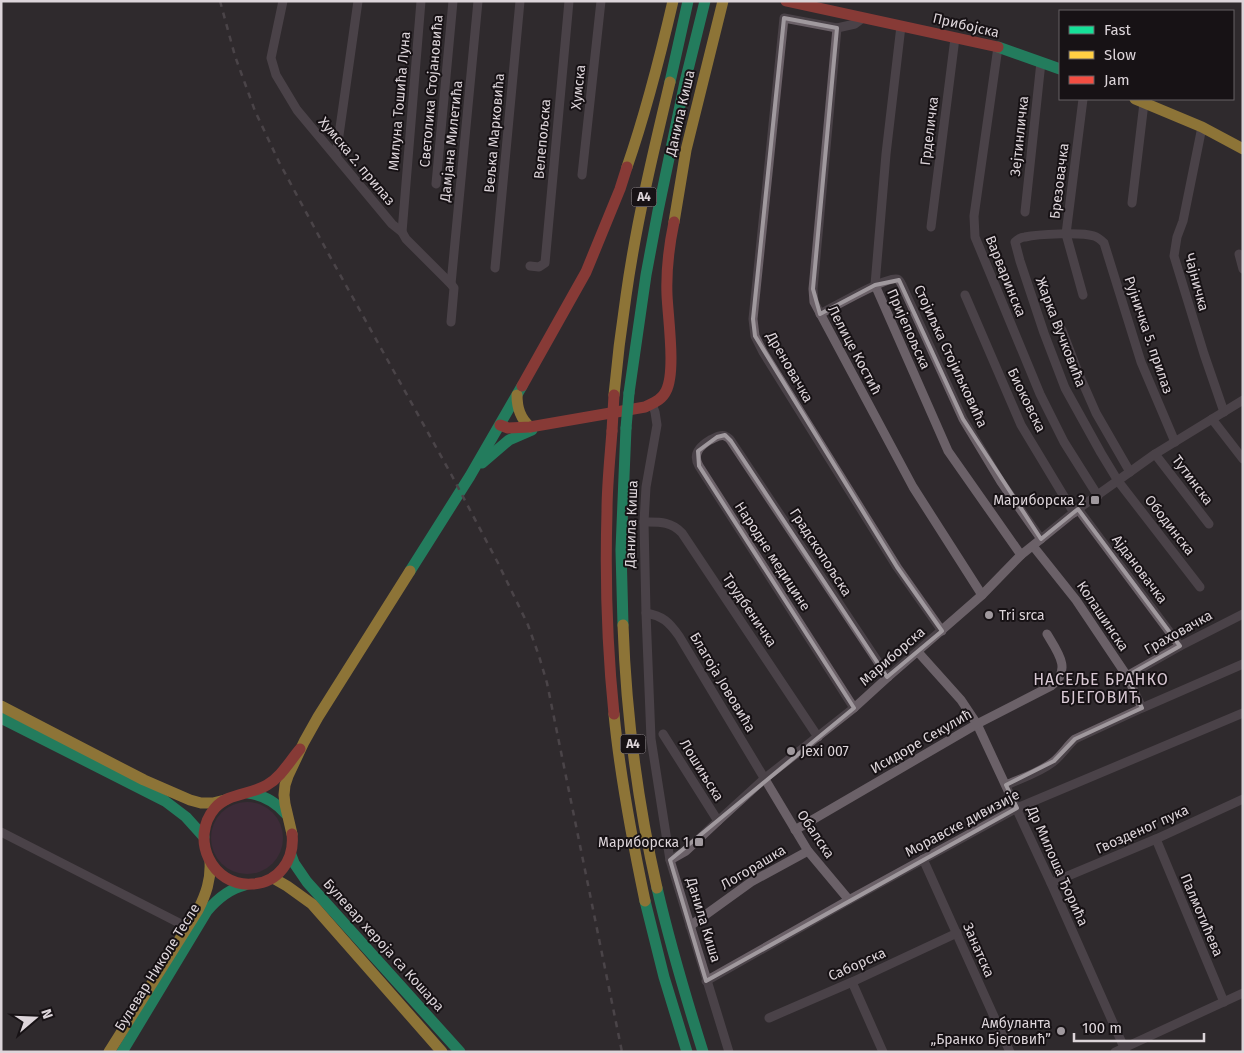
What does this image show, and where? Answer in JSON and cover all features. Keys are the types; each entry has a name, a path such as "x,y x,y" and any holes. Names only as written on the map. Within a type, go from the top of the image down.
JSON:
{"main road":[{"path":"300,749 273,781 246,793 231,796 215,809 208,818 204,837 206,850 215,870 223,877 244,885 261,883 273,878 282,870 290,855 293,839 284,798 285,785 300,749 321,712 470,476 586,272 620,189 643,120 660,59 673,1"},
{"name":"A4","path":"687,1052 646,908 617,743 606,605 606,522 609,461 620,335 634,248 688,1"},
{"name":"Прибојска","path":"786,1 998,48 1059,69"},
{"name":"A4","path":"702,1052 662,909 644,822 631,730 624,642 621,566 626,428 640,310 658,211 685,82 705,3"},
{"name":"Данила Киша","path":"652,404 663,396 670,380 667,272 670,248 686,150 722,5"},
{"path":"1140,101 1202,127 1243,149"},
{"path":"517,395 518,411 525,423 530,427"},
{"path":"500,425 508,428 530,427 652,404"},
{"path":"470,476 482,462 509,440 549,424"},
{"path":"1,706 144,780 190,800 201,803 213,803 225,800"},
{"path":"1,718 180,810 188,816 204,837"},
{"path":"246,793 259,795 276,803 282,808 289,820"},
{"name":"Булевар хероја са Кошара","path":"290,855 307,882 460,1052"},
{"name":"Булевар Николе Тесле","path":"109,1052 198,910 208,889 211,875 210,862"},
{"name":"Булевар хероја са Кошара","path":"273,878 312,904 442,1052"},
{"name":"Булевар Николе Тесле","path":"122,1052 207,911 226,892 244,885"}],"street":[{"name":"Хумска 2. прилаз","path":"283,1 272,58 276,75 297,110 392,224 402,232 406,240 451,284"},
{"path":"336,156 358,1"},
{"name":"Милуна Тошића Луна","path":"402,232 421,1"},
{"name":"Светолика Стојановића","path":"436,184 453,1"},
{"name":"Дамјана Милетића","path":"451,284 478,1"},
{"name":"Вељка Марковића","path":"495,268 520,1"},
{"name":"Велепољска","path":"530,266 539,266 544,263 569,1"},
{"name":"Хумска","path":"582,175 601,1"},
{"name":"Дреновачка","path":"837,28 784,18 753,319 755,336 763,352 893,560 942,630"},
{"path":"837,28 855,24 863,18"},
{"name":"Пријепољска","path":"901,26 886,154 875,285 948,451 1021,555"},
{"name":"Лелице Костић","path":"837,28 813,289 814,302 912,487 982,595"},
{"name":"Грделичка","path":"931,227 955,38"},
{"name":"Варваринска","path":"998,48 974,216 974,237 1040,394 1064,442 1098,496"},
{"name":"Зејтинличка","path":"1025,212 1041,62"},
{"name":"Брезовачка","path":"1083,100 1066,234 1083,295"},
{"path":"1132,203 1140,101"},
{"name":"Чајничка","path":"1202,127 1174,256 1224,412"},
{"name":"Рујничка 5. прилаз","path":"1066,234 1092,235 1104,243 1141,362 1175,442"},
{"name":"Жарка Вучковића","path":"1066,234 1023,237 1015,242 1016,250 1065,388 1118,481"},
{"path":"1239,254 1243,269"},
{"name":"Стојиљка Стојиљковића","path":"875,285 894,279 899,280 963,418 1001,482 1041,539"},
{"path":"451,284 454,288 451,322"},
{"path":"820,314 875,285"},
{"name":"Биоковска","path":"965,295 1021,425 1076,511"},
{"path":"1062,330 1096,413 1130,472"},
{"name":"Мариборска","path":"670,860 686,851 764,779 854,708 982,595 1021,555 1076,511 1155,454 1243,400"},
{"name":"Данила Киша","path":"652,404 657,425 646,487 644,522 651,739 670,860 729,1052"},
{"path":"1212,419 1243,459"},
{"name":"Народне медицине","path":"731,441 727,436 722,435 706,443 696,455 697,463 854,708"},
{"name":"Градскопољска","path":"731,441 888,677"},
{"name":"Тутинска","path":"1155,454 1209,524"},
{"name":"Ободинска","path":"1118,481 1200,587"},
{"name":"Ајдановачка","path":"1076,511 1180,646"},
{"name":"Трудбеничка","path":"644,522 668,523 682,533 818,738"},
{"name":"Колашинска","path":"1033,546 1076,600 1127,676 1142,708"},
{"name":"Благоја Јововића","path":"646,613 666,620 679,636 764,779"},
{"name":"Граховачка","path":"1127,676 1243,614"},
{"name":"Исидоре Секулић","path":"795,830 977,724 1057,682 1062,673 1062,663 1048,634"},
{"name":"Др Милоша Ђорића","path":"918,652 962,700 977,724 1017,808 1125,1050"},
{"path":"1006,785 1034,774 1054,761 1076,739 1243,664"},
{"name":"Моравске дивизије","path":"706,981 1017,808 1243,713"},
{"name":"Лошињска","path":"662,734 718,821"},
{"name":"Обалска","path":"764,779 808,851 849,900"},
{"name":"Гвозденог пука","path":"1051,883 1156,839 1243,798"},
{"path":"1,832 187,928"},
{"name":"Палмотићева","path":"1156,839 1224,1002"},
{"name":"Логорашка","path":"690,926 751,882 808,851"},
{"name":"Занатска","path":"923,859 1010,1052"},
{"name":"Саборска","path":"768,1018 852,982 957,933"},
{"path":"852,982 883,1052"},
{"path":"1115,1052 1125,1050 1243,993"}],"highlighted area":[{"path":"784,18 837,28 813,289 820,314 875,285 899,280 963,419 1041,539 1078,509 1180,646 1127,676 1142,708 1075,739 1054,761 1006,785 1017,808 706,981 670,860 854,708 699,466 698,451 717,437 725,435 731,441 887,677 942,631 897,567 755,336 753,319"}],"shaded area":[{"path":"247,802 261,805 273,812 280,824 283,838 280,852 273,864 261,871 247,874 233,871 221,864 214,852 211,838 214,824 221,812 233,805"}],"railway":[{"path":"220,1 235,56 255,111 279,162 451,474 528,625 547,683 622,1052"}],"traffic: fast":[{"path":"670,82 688,1"},
{"path":"629,393 646,275 658,211 685,82 705,1"},
{"path":"998,47 1059,69"},
{"path":"410,571 470,476 522,386"},
{"path":"626,428 629,393"},
{"path":"623,625 621,550 626,428"},
{"path":"482,463 509,440 532,430"},
{"path":"1,718 165,801 186,817 204,837"},
{"path":"248,793 259,795 269,800 286,814"},
{"path":"291,855 307,882 460,1052"},
{"path":"122,1052 207,911 224,895 245,885"},
{"path":"657,888 678,971 703,1052"},
{"path":"645,901 664,977 687,1052"}],"traffic: slow":[{"path":"627,167 652,84 673,1"},
{"path":"674,222 686,150 723,1"},
{"path":"614,395 630,269 651,162 670,82"},
{"path":"1137,100 1202,127 1243,149"},
{"path":"517,395 520,412 530,427"},
{"path":"292,834 284,795 288,776 318,717 410,571"},
{"path":"623,625 634,757 644,824 657,888"},
{"path":"1,706 144,780 190,800 201,803 225,800"},
{"path":"614,714 627,808 645,901"},
{"path":"109,1052 198,910 207,887 210,875 210,862"},
{"path":"273,878 312,904 442,1052"}],"traffic: jam":[{"path":"786,1 998,47"},
{"path":"522,386 586,272 627,167"},
{"path":"500,425 508,428 530,427 645,407 662,397 666,391 671,371 667,276 674,222"},
{"path":"612,431 614,395"},
{"path":"612,431 606,562 608,638 614,714"},
{"path":"292,834 291,853 283,868 270,879 252,884 238,883 226,878 216,869 209,858 205,846 204,833 207,820 220,803 272,782 281,774 300,749"}],"place":[{"name":"Мариборска 2","path":"1095,500"},
{"name":"Tri srca","path":"989,615"},
{"name":"Jexi 007","path":"791,751"},
{"name":"Мариборска 1","path":"699,842"},
{"name":"Амбуланта „Бранко Бјеговић”","path":"1061,1031"}],"district":[{"name":"НАСЕЉЕ БРАНКО БЈЕГОВИЋ","path":"1101,688"}]}
